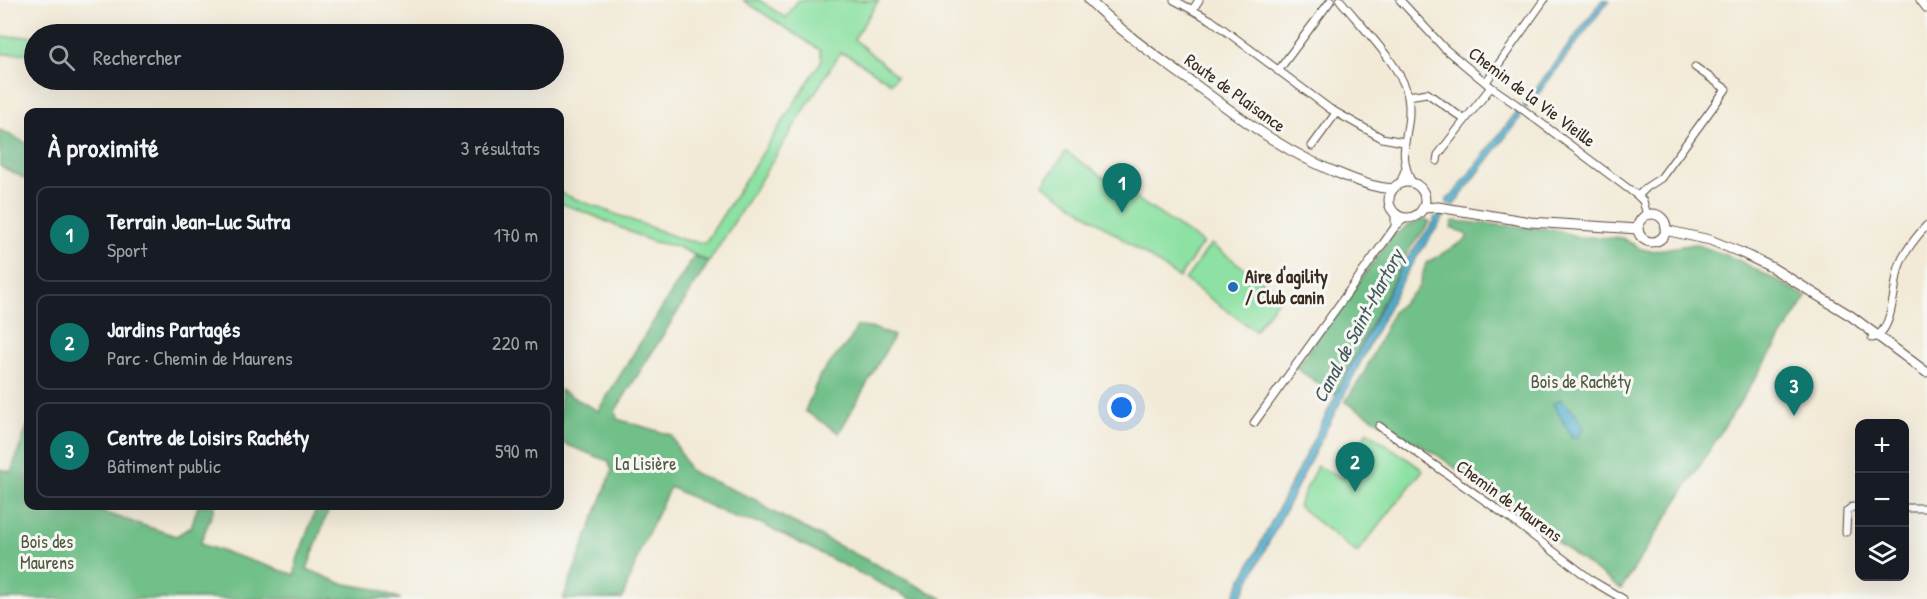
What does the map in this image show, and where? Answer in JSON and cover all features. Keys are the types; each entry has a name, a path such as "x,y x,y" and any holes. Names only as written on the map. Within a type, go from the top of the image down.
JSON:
{"main road":[{"name":"Route de Plaisance","path":"1089,0 1109,19 1169,66 1276,144 1309,161 1377,188 1389,200"},
{"path":"1412,183 1423,191 1424,204 1415,216 1405,218 1395,213 1389,200 1397,186 1412,183"},
{"name":"Route de Plaisance","path":"1377,188 1397,186"},
{"path":"1424,204 1530,222 1638,229"},
{"path":"1655,214 1662,219 1665,230 1658,240 1649,241 1642,237 1638,229 1640,221 1647,215 1655,214"},
{"path":"1665,230 1710,240 1742,253 1792,279 1851,316 1927,372"}],"street":[{"path":"1174,0 1211,20 1336,113 1382,138 1404,141"},
{"path":"1193,9 1199,0"},
{"path":"1278,71 1331,0"},
{"path":"1340,0 1396,68 1408,96 1404,141 1405,170 1412,183"},
{"name":"Chemin de la Vie Vieille","path":"1400,0 1444,48 1488,85 1638,196 1643,201 1647,215"},
{"path":"1437,161 1438,155 1465,120 1544,0"},
{"path":"1920,0 1927,9"},
{"path":"1638,196 1647,186 1661,178 1726,89 1695,67"},
{"path":"1408,96 1427,93 1465,120"},
{"path":"1312,146 1336,113"},
{"path":"1397,186 1405,170"},
{"path":"1395,213 1395,227"},
{"path":"1254,423 1395,227 1405,218"},
{"path":"1875,335 1892,309 1899,266 1913,240 1927,225"},
{"name":"Chemin de Maurens","path":"1379,426 1594,582 1623,599"},
{"path":"1846,532 1847,511 1855,507"},
{"path":"1909,508 1927,508"}],"green space":[{"path":"743,0 759,0 786,18 798,0 879,0 854,39 897,76 891,83 850,56 840,53 709,262 676,246 653,242 564,204 564,195 684,240 705,243 822,60 820,50"},
{"path":"24,36 24,53 0,54 0,37"},
{"path":"0,130 24,142 24,178 0,166"},
{"path":"1066,152 1203,243 1179,278 1043,184"},
{"path":"1425,219 1430,222 1408,251 1335,395 1296,368 1392,237 1406,227"},
{"name":"Bois de Rachéty","path":"1453,221 1557,230 1579,237 1622,238 1641,249 1651,251 1695,244 1736,259 1807,297 1621,589 1436,454 1345,402 1363,375 1393,312 1419,287 1426,263 1467,239 1467,235 1451,228"},
{"name":"Aire d'agility / Club canin","path":"1211,244 1281,295 1255,331 1185,280"},
{"name":"La Lisière","path":"694,256 709,262 615,411 617,419 671,435 690,471 758,501 771,511 943,599 911,599 760,523 737,519 670,487 642,546 622,599 563,599 612,471 608,461 564,444 564,392 598,411"},
{"path":"857,326 876,329 894,336 839,433 805,411 820,375 850,340"},
{"path":"1367,431 1423,470 1357,553 1298,506 1317,466 1343,478"},
{"name":"Bois des Maurens","path":"24,435 24,510 96,510 176,536 191,527 197,510 213,510 200,544 295,575 296,563 316,510 329,510 307,569 340,583 375,589 401,599 0,599 0,469 11,472"}],"water":[{"path":"1602,0 1609,0 1530,105 1526,108 1523,106"},
{"path":"1518,110 1522,112 1520,118 1453,206 1447,204 1447,199 1452,196"},
{"path":"1445,214 1442,220 1406,273 1240,599 1232,599 1399,272 1434,222 1434,218"},
{"path":"1560,399 1575,413 1584,428 1577,438 1572,437 1553,404"}],"place":[{"name":"Terrain Jean-Luc Sutra","path":"1122,213"},
{"name":"Aire d'agility / Club canin","path":"1233,287"},
{"name":"Centre de Loisirs Rachéty","path":"1794,416"},
{"name":"Jardins Partagés","path":"1355,492"}],"water label":[{"name":"Canal de Saint-Martory","path":"1358,326"}]}
